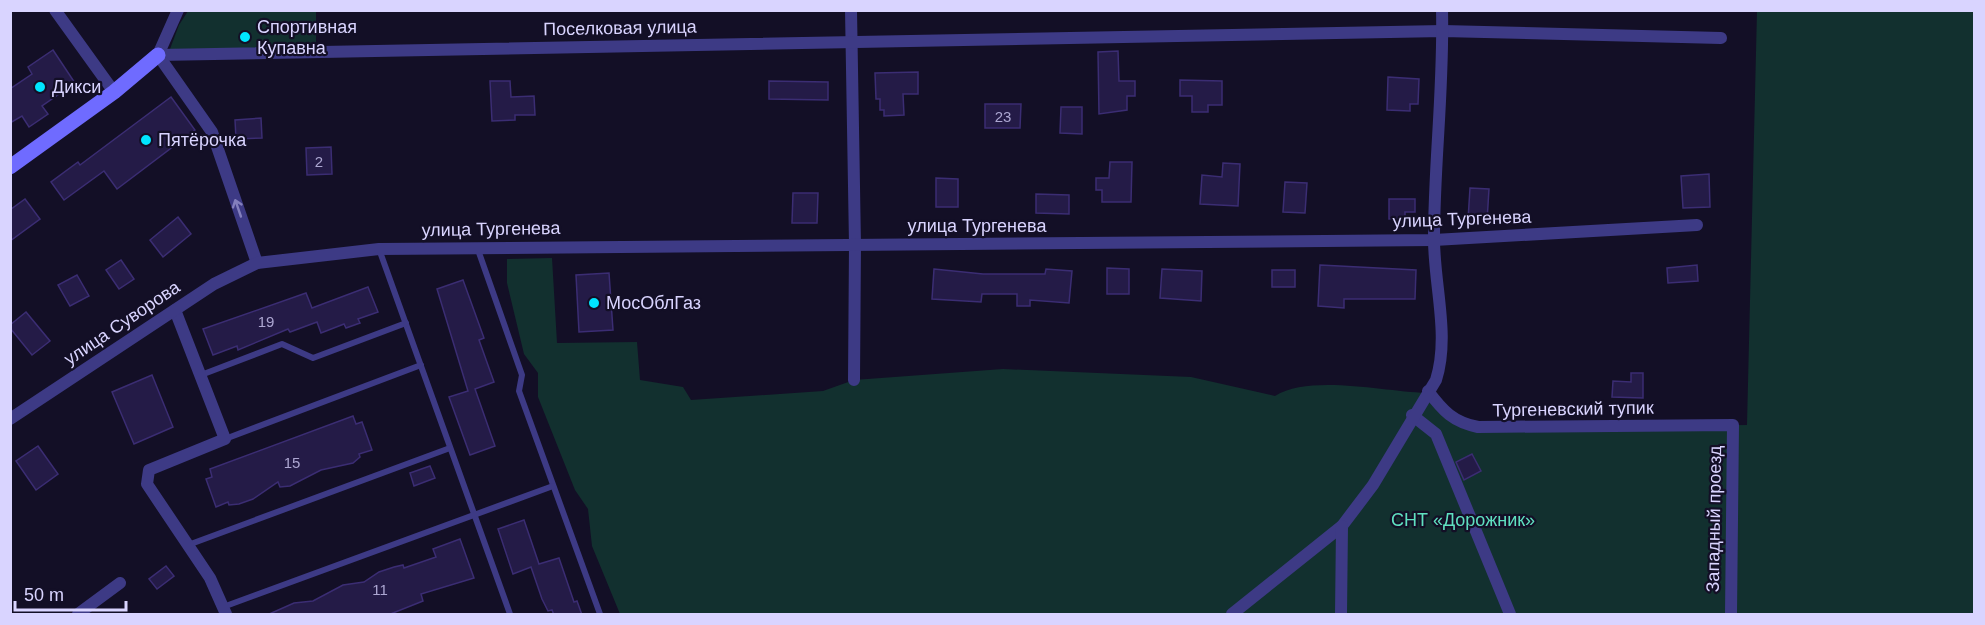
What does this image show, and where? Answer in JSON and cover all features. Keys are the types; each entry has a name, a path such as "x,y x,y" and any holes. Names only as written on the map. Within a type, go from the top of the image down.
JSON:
{"street":[{"path":"55,10 114,92"},
{"path":"10,167 114,92 158,55 178,10"},
{"path":"851,10 855,245 854,380"},
{"path":"1232,615 1342,526 1373,485 1412,415 1436,380 1441,364 1442,346 1434,240 1442,10"},
{"name":"Поселковая улица","path":"158,55 1443,31 1721,38"},
{"path":"158,55 213,132 257,263"},
{"name":"улица Тургенева","path":"257,263 379,249 477,246 1434,240 1697,225"},
{"name":"улица Суворова","path":"10,419 214,284 257,263"},
{"path":"175,310 225,439 149,470 147,484 210,578 225,611"},
{"name":"Тургеневский тупик","path":"1427,392 1445,413 1455,420 1478,427 1733,425"},
{"path":"1412,415 1436,434 1509,615"},
{"name":"Западный проезд","path":"1731,615 1733,425"},
{"path":"1341,615 1342,526"},
{"path":"78,615 120,583"}],"lane":[{"path":"477,246 522,375 519,391 600,615"},
{"path":"379,249 510,615"},
{"path":"201,375 282,344 313,358 406,323"},
{"path":"225,439 421,365"},
{"path":"187,545 450,448"},
{"path":"225,611 553,486"}],"green space":[{"name":"Спортивная Купавна","path":"188,11 316,11 316,48 170,49 179,25"},
{"name":"СНТ «Дорожник»","path":"1757,11 1974,11 1974,614 620,614 592,546 588,509 575,490 538,397 538,373 524,354 507,283 507,259 552,258 557,343 637,342 640,380 683,387 691,400 823,391 854,380 1003,369 1191,377 1275,396 1308,386 1328,385 1426,393 1445,413 1491,428 1747,425"}],"building":[{"path":"53,50 75,83 42,106 48,114 29,127 22,116 10,123 10,89 32,74 28,67"},
{"path":"1118,51 1119,81 1135,81 1135,96 1127,96 1127,110 1099,114 1098,52"},
{"path":"918,72 918,94 903,94 904,115 884,116 884,110 880,110 880,99 876,99 875,73"},
{"path":"1388,77 1419,79 1418,104 1410,104 1410,111 1387,110"},
{"path":"1180,80 1222,81 1222,105 1208,105 1208,112 1192,112 1192,96 1180,96"},
{"path":"490,81 510,81 511,97 534,96 535,115 515,115 515,120 492,121"},
{"path":"769,81 828,82 828,100 769,99"},
{"path":"171,97 195,130 117,189 104,171 64,200 51,182 78,162 80,165"},
{"path":"985,104 1021,104 1020,128 985,128"},
{"path":"1061,107 1082,107 1082,134 1060,133"},
{"path":"261,118 262,138 236,139 235,120"},
{"path":"331,147 332,174 307,175 306,148"},
{"path":"1110,162 1132,162 1131,202 1102,202 1102,190 1096,190 1096,178 1109,178"},
{"path":"1223,163 1240,164 1238,206 1200,204 1202,175 1222,177"},
{"path":"1709,174 1710,207 1683,208 1681,176"},
{"path":"936,178 958,179 958,207 936,207"},
{"path":"1285,182 1307,183 1305,213 1283,212"},
{"path":"1470,188 1489,189 1487,221 1468,220"},
{"path":"793,193 818,193 817,223 792,223"},
{"path":"1036,194 1069,195 1069,214 1036,213"},
{"path":"25,199 40,219 10,241 10,210"},
{"path":"1389,199 1415,199 1415,212 1405,212 1405,218 1389,219"},
{"path":"178,217 191,234 163,257 150,240"},
{"path":"121,260 134,279 119,289 106,270"},
{"path":"1320,265 1416,270 1415,299 1344,299 1344,308 1318,306"},
{"path":"1697,265 1698,281 1668,283 1667,268"},
{"path":"1107,268 1129,269 1129,294 1107,294"},
{"path":"934,269 983,274 1045,274 1046,269 1072,271 1069,303 1030,300 1030,306 1017,306 1017,294 982,294 981,302 932,299"},
{"path":"1162,269 1202,271 1201,301 1160,298"},
{"path":"1272,270 1295,270 1295,287 1272,287"},
{"name":"МосОблГаз","path":"609,273 613,330 579,332 576,275"},
{"path":"77,275 89,296 70,306 58,285"},
{"path":"463,280 484,338 479,340 494,382 475,389 495,446 470,455 449,397 468,391 437,289"},
{"path":"368,287 378,312 358,319 360,323 346,328 344,324 321,333 317,322 290,332 288,329 238,350 237,346 213,355 203,329 306,293 312,308"},
{"path":"26,312 50,341 32,355 10,328 10,325"},
{"path":"1631,373 1643,373 1643,398 1612,397 1613,381 1631,382"},
{"path":"152,375 173,427 134,444 112,392"},
{"path":"353,416 356,424 362,422 372,450 359,454 360,457 353,463 321,470 290,486 280,487 278,482 253,499 239,504 229,505 228,502 216,507 206,479 212,477 210,469"},
{"path":"38,446 58,474 36,490 16,461"},
{"path":"1472,454 1481,471 1464,480 1456,462"},
{"path":"430,466 435,478 414,486 410,473"},
{"path":"524,520 539,564 559,558 574,602 577,601 582,615 554,615 552,610 548,611 531,567 513,574 498,529"},
{"path":"460,539 474,578 421,594 423,601 388,615 267,615 294,603 313,601 343,585 364,582 379,572 403,565 404,568 436,557 433,549"},
{"path":"166,566 174,576 157,589 149,579"}],"place":[{"name":"Спортивная Купавна","path":"245,37"},
{"name":"Дикси","path":"40,87"},
{"name":"Пятёрочка","path":"146,140"},
{"name":"МосОблГаз","path":"594,303"}]}
